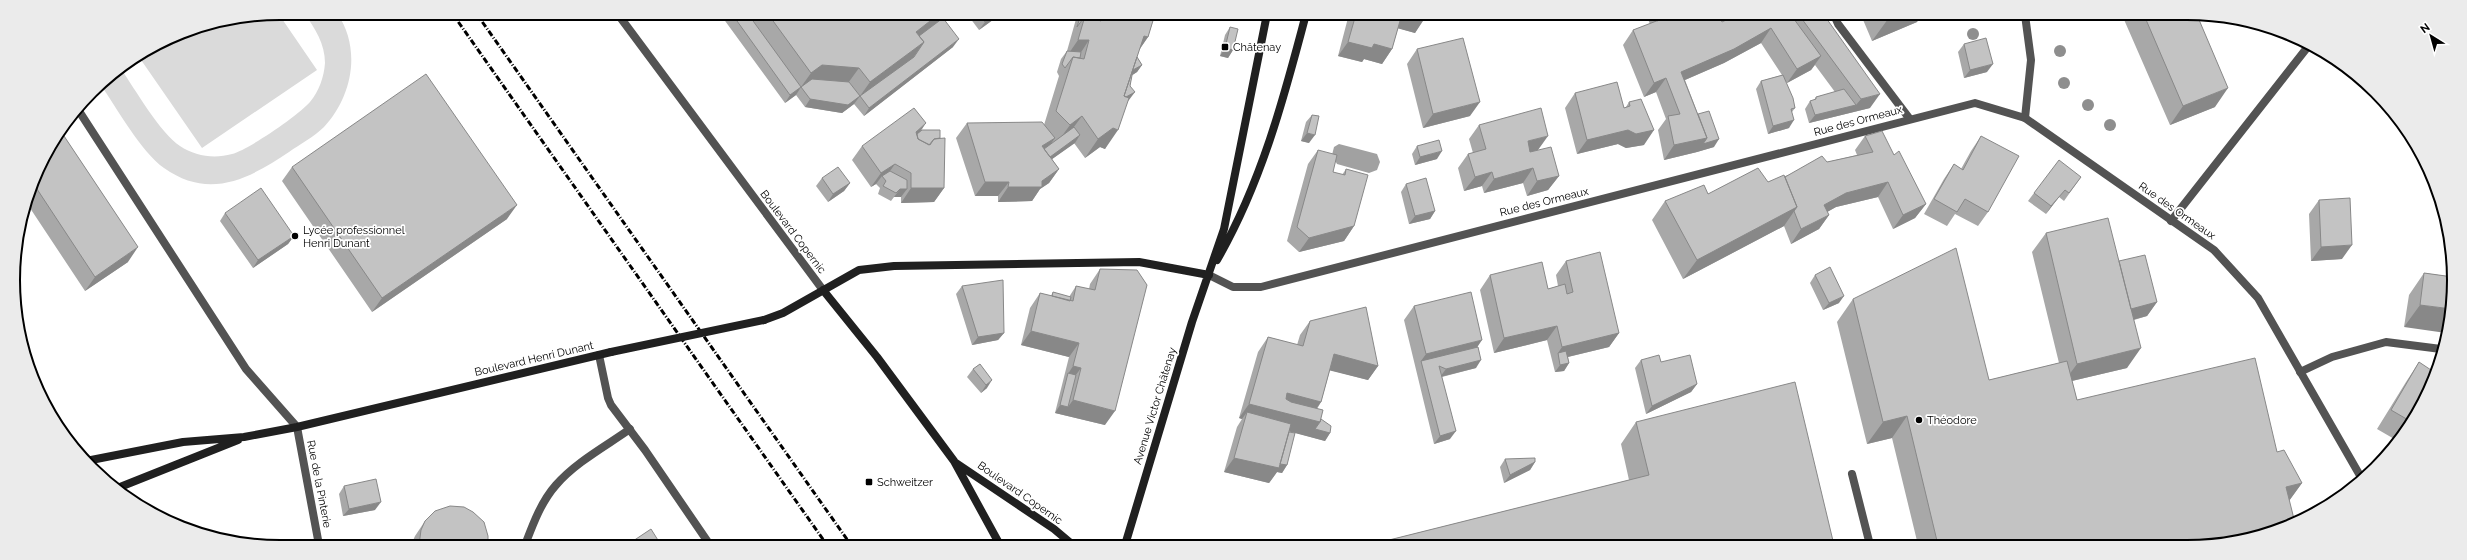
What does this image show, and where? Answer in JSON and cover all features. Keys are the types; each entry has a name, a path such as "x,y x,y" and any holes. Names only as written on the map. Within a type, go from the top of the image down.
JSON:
{"street":[{"name":"Boulevard Copernic","path":"622,20 823,290 877,357 954,462 997,540"},
{"name":"Avenue Victor Châtenay","path":"1127,540 1192,322 1224,229 1266,20"},
{"name":"Avenue Victor Châtenay","path":"1209,275 1234,231 1280,114 1304,20"},
{"path":"1836,20 1909,118"},
{"path":"2025,118 2031,60 2026,20"},
{"path":"2171,221 2306,49"},
{"name":"Rue des Ormeaux","path":"1209,275 1233,287 1261,287 1909,118 1975,103 2025,118 2214,250 2258,298 2359,474"},
{"path":"81,114 246,369 297,427"},
{"name":"Boulevard Henri Dunant","path":"92,460 183,442 244,437 297,427 611,352 764,320 782,314 859,270 894,266 1139,262 1209,275"},
{"path":"2300,372 2332,357 2386,342 2438,349"},
{"path":"599,355 608,398 707,540"},
{"name":"Rue de la Pinterie","path":"297,427 319,540"},
{"path":"526,540 542,504 555,485 568,473 630,429"},
{"name":"Boulevard Henri Dunant","path":"122,486 244,437"},
{"name":"Boulevard Copernic","path":"954,462 996,488 1066,540"},
{"path":"1852,474 1869,540"}],"shaded area":[{"path":"283,20 317,70 202,148 141,61 165,47 196,34 213,29 246,22"},
{"path":"309,20 341,20 345,27 349,42 351,57 347,87 334,115 320,131 274,162 244,177 228,182 213,184 197,183 181,178 164,168 155,161 138,141 104,90 124,73 156,121 172,140 180,146 198,154 205,156 225,156 239,151 261,139 304,108 313,98 322,79 325,63 323,49 315,30"},
{"path":"1339,144 1377,154 1380,162 1377,170 1369,173 1337,164 1332,155 1334,147"}],"building":[{"path":"736,20 752,20 801,87 790,95"},
{"path":"772,20 931,20 916,32 924,42 870,82 859,68 822,65 811,73"},
{"path":"940,20 945,20 959,39 869,108 860,96 914,57 924,42 919,36"},
{"path":"1079,20 1082,20 1077,27"},
{"path":"1084,20 1153,20 1148,37 1144,36 1124,96 1129,98 1118,130 1113,128 1098,139 1082,116 1070,125 1056,111 1073,57 1084,59 1089,40 1078,40"},
{"path":"1354,20 1400,20 1392,49 1374,44 1372,48 1348,42"},
{"path":"1659,20 1721,20 1722,22 1726,20 1795,20 1821,56 1797,69 1771,28 1734,49 1681,72 1707,138 1674,145 1668,116 1680,114 1666,78 1654,83 1633,30"},
{"path":"1803,20 1828,20 1880,94 1861,99"},
{"path":"2146,20 2199,21 2228,88 2183,106"},
{"path":"1230,27 1238,29 1233,50 1225,48"},
{"path":"1463,38 1480,102 1433,114 1417,49"},
{"path":"1986,38 1993,64 1970,70 1964,44"},
{"path":"1067,51 1081,52 1080,58 1073,57 1065,68 1062,64"},
{"path":"1137,57 1142,65 1133,70 1130,86 1135,92 1126,97 1124,96"},
{"path":"426,74 517,205 382,298 292,167"},
{"path":"1783,75 1793,98 1795,108 1791,109 1794,120 1773,126 1761,81"},
{"path":"812,79 849,82 860,96 848,105 810,99 801,87"},
{"path":"1617,82 1624,108 1630,106 1629,102 1641,99 1654,130 1636,134 1628,130 1587,140 1575,93"},
{"path":"1844,89 1856,105 1815,115 1810,101 1816,99 1816,97"},
{"path":"914,108 926,123 916,132 918,139 930,145 934,139 945,138 944,188 911,188 911,173 895,164 881,173 862,146"},
{"path":"1541,108 1548,136 1528,141 1530,152 1551,147 1559,176 1537,181 1533,168 1494,179 1492,172 1475,177 1468,154 1486,149 1479,125"},
{"path":"1709,111 1719,139 1703,144 1707,138 1698,114"},
{"path":"1312,115 1319,116 1315,135 1307,133"},
{"path":"1042,122 1055,138 1042,146 1059,169 1042,181 1042,187 1008,187 1009,182 985,182 967,123"},
{"path":"1074,127 1080,135 1050,157 1044,149"},
{"path":"922,130 940,130 940,138 934,139 929,145 918,139 917,134"},
{"path":"1882,131 1894,155 1899,151 1926,204 1903,215 1888,182 1846,193 1824,205 1829,215 1801,229 1794,211 1797,207 1785,177 1822,156 1827,162 1873,152 1865,136"},
{"path":"64,136 138,247 95,277 37,189 47,165"},
{"path":"1981,136 2019,156 1988,212 1965,199 1957,212 1934,199 1954,164 1963,170"},
{"path":"1439,140 1442,151 1420,157 1417,146"},
{"path":"1318,150 1337,155 1333,172 1345,175 1346,169 1368,175 1354,226 1309,238 1297,227"},
{"path":"2059,160 2081,177 2069,193 2065,190 2051,206 2034,193"},
{"path":"838,167 850,183 833,194 822,178"},
{"path":"1758,168 1768,182 1784,175 1797,207 1697,260 1665,201 1704,185 1708,194"},
{"path":"890,171 907,180 907,189 900,189 896,193 883,186 886,181 882,176"},
{"path":"1426,178 1435,211 1415,216 1406,184"},
{"path":"261,188 294,236 258,260 225,213"},
{"path":"2350,198 2352,245 2321,247 2319,200"},
{"path":"2108,218 2141,348 2077,364 2046,233"},
{"path":"1956,248 1989,380 2067,361 2077,400 2255,358 2277,452 2284,450 2302,483 2286,487 2293,517 2254,531 2221,538 2187,540 1937,540 1907,416 1883,422 1853,299"},
{"path":"1600,252 1619,333 1562,347 1557,326 1504,338 1490,275 1542,262 1548,289 1565,284 1567,294 1573,292 1566,261"},
{"path":"2145,255 2157,302 2131,309 2119,261"},
{"path":"1830,267 1844,296 1829,303 1815,275"},
{"path":"1100,269 1137,270 1147,285 1115,411 1073,400 1081,368 1073,366 1079,343 1031,331 1040,293 1073,301 1076,286 1095,290"},
{"path":"2424,273 2447,276 2445,308 2420,305"},
{"path":"1003,280 1004,333 978,337 962,286"},
{"path":"1053,292 1071,297 1070,301 1052,296"},
{"path":"1471,292 1482,340 1426,354 1414,306"},
{"path":"1366,307 1378,366 1334,354 1321,402 1287,393 1286,399 1291,402 1323,410 1320,422 1249,404 1268,337 1303,346 1310,321"},
{"path":"1478,347 1481,360 1446,369 1439,366 1456,431 1440,436 1421,361"},
{"path":"1566,351 1569,363 1560,365 1558,353"},
{"path":"1659,355 1661,362 1690,355 1697,384 1652,406 1641,360"},
{"path":"2419,362 2431,370 2420,395 2406,419 2391,410"},
{"path":"980,364 992,380 986,385 973,369"},
{"path":"1068,373 1076,375 1068,407 1060,405"},
{"path":"1795,382 1833,540 1389,540 1649,475 1636,422"},
{"path":"1247,412 1291,424 1279,468 1234,458"},
{"path":"1321,419 1331,426 1330,433 1315,429"},
{"path":"1289,432 1295,433 1287,465 1280,464"},
{"path":"1535,458 1535,462 1510,475 1505,459"},
{"path":"376,479 381,502 349,509 344,486"},
{"path":"450,506 464,507 473,512 484,522 488,540 420,540 421,530 425,521 435,511"},
{"path":"651,529 658,540 634,540"}],"railway":[{"path":"457,20 823,540"},
{"path":"481,20 847,540"}],"place":[{"name":"Châtenay","path":"1225,47"},
{"name":"Lycée professionnel Henri Dunant","path":"295,236"},
{"name":"Théodore","path":"1919,420"},
{"name":"Schweitzer","path":"869,482"}]}
